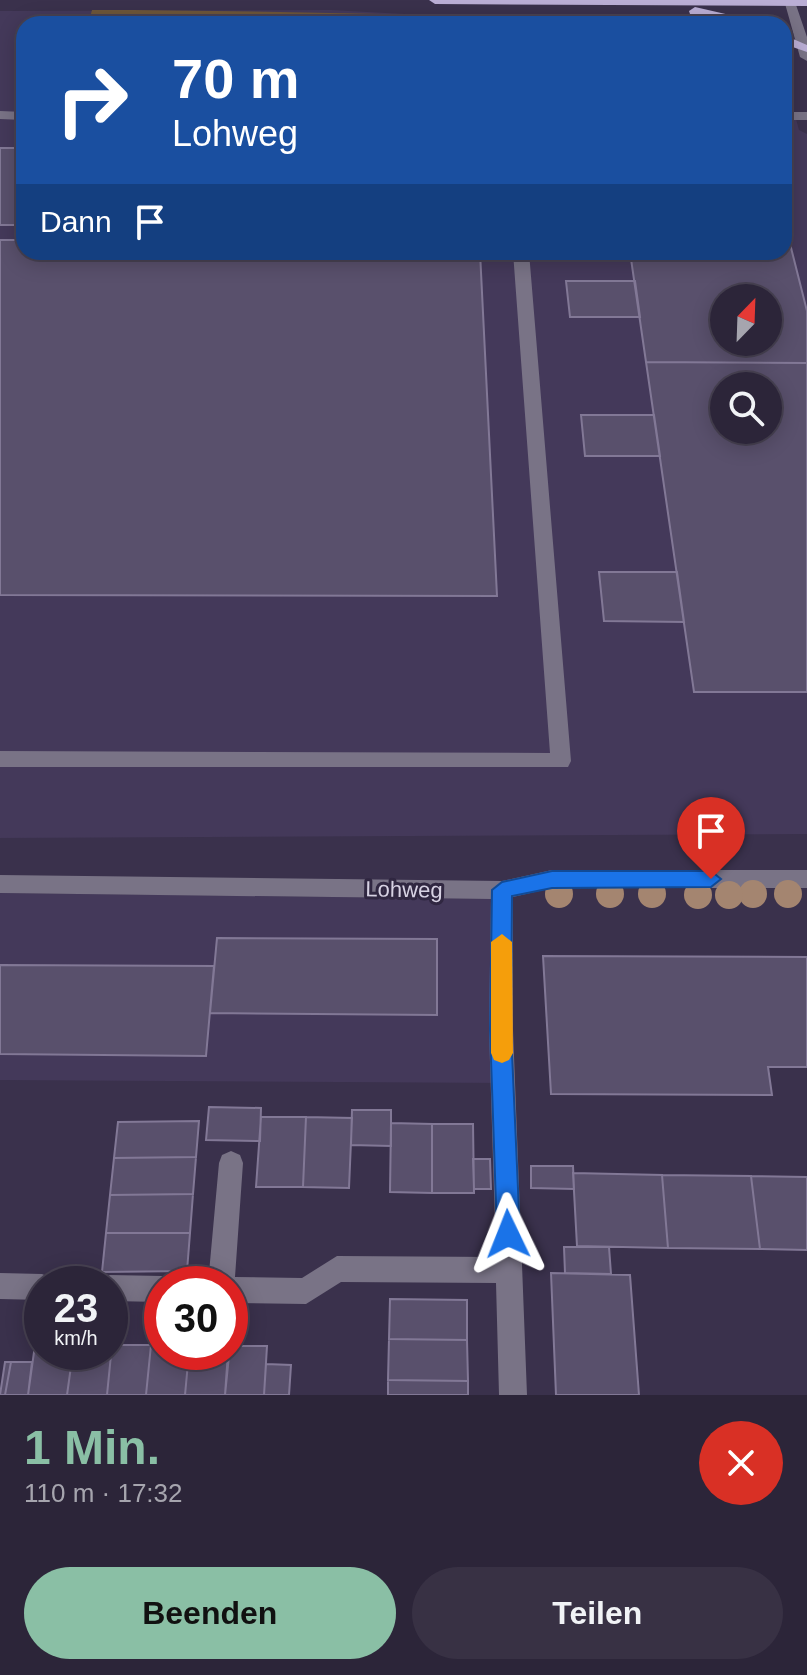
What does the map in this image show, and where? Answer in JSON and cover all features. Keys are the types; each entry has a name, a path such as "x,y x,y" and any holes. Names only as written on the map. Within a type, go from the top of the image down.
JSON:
{"main road":[{"path":"435,0 807,2"},
{"path":"647,1 715,16"}],"street":[{"path":"789,1 805,48"},
{"path":"0,759 561,761 522,260"},
{"name":"Lohweg","path":"0,884 502,890 552,879 807,879"},
{"path":"502,890 501,1030 513,1395"},
{"path":"222,1266 231,1163"},
{"path":"248,1290 306,1291 337,1269 509,1270"},
{"path":"0,1286 24,1287"}],"shaded area":[{"path":"92,10 488,16 90,16"},
{"path":"331,10 442,16 16,16 16,260 792,260 792,104 799,130 807,134 807,834 0,838 0,11"},
{"path":"0,893 505,899 510,1083 0,1080"}],"building":[{"path":"0,148 16,148 16,225 0,225"},
{"path":"0,240 16,240 16,260 480,260 497,596 0,595"},
{"path":"792,252 807,311 807,363 646,362 631,260 792,260"},
{"path":"566,281 635,281 640,317 570,317"},
{"path":"646,362 807,363 807,692 694,692"},
{"path":"581,415 654,415 660,456 585,456"},
{"path":"599,572 677,572 684,622 604,621"},
{"path":"217,938 437,939 437,1015 210,1013"},
{"path":"543,956 807,957 807,1067 768,1067 772,1095 551,1094"},
{"path":"0,965 214,966 206,1056 0,1054"},
{"path":"209,1107 261,1108 260,1141 206,1140"},
{"path":"352,1110 391,1110 391,1146 351,1145"},
{"path":"261,1117 306,1117 303,1187 256,1187"},
{"path":"306,1117 352,1118 349,1188 303,1187"},
{"path":"199,1121 196,1157 114,1158 118,1122"},
{"path":"391,1123 432,1124 432,1193 390,1192"},
{"path":"432,1124 473,1124 474,1193 432,1193"},
{"path":"196,1157 193,1194 110,1195 114,1158"},
{"path":"473,1159 490,1159 491,1189 474,1189"},
{"path":"531,1166 573,1166 574,1189 531,1188"},
{"path":"573,1173 662,1175 668,1248 577,1246"},
{"path":"662,1175 751,1176 760,1249 668,1248"},
{"path":"751,1176 807,1177 807,1250 760,1249"},
{"path":"193,1194 190,1233 106,1233 110,1195"},
{"path":"106,1233 190,1233 187,1266 144,1266 144,1272 128,1272 128,1266 103,1266"},
{"path":"564,1247 609,1247 611,1274 565,1273"},
{"path":"551,1273 630,1275 639,1395 556,1395"},
{"path":"390,1299 467,1300 467,1340 389,1339"},
{"path":"389,1339 467,1340 468,1381 388,1380"},
{"path":"128,1345 144,1345 144,1370 148,1370 146,1395 107,1395 110,1370 128,1370"},
{"path":"248,1346 267,1346 264,1395 225,1395 228,1370 248,1370"},
{"path":"5,1362 11,1362 5,1395 0,1395"},
{"path":"11,1362 24,1362 24,1370 31,1370 28,1395 5,1395"},
{"path":"266,1364 291,1365 289,1395 264,1395"},
{"path":"32,1370 70,1370 67,1395 28,1395"},
{"path":"70,1370 110,1370 107,1395 67,1395"},
{"path":"148,1370 187,1370 185,1395 146,1395"},
{"path":"187,1370 227,1370 225,1395 185,1395"},
{"path":"388,1380 468,1381 468,1395 388,1395"}],"slow traffic":[{"path":"502,942 502,1053"}],"route":[{"path":"508,1234 501,1030 502,890 552,879 711,879"}]}
